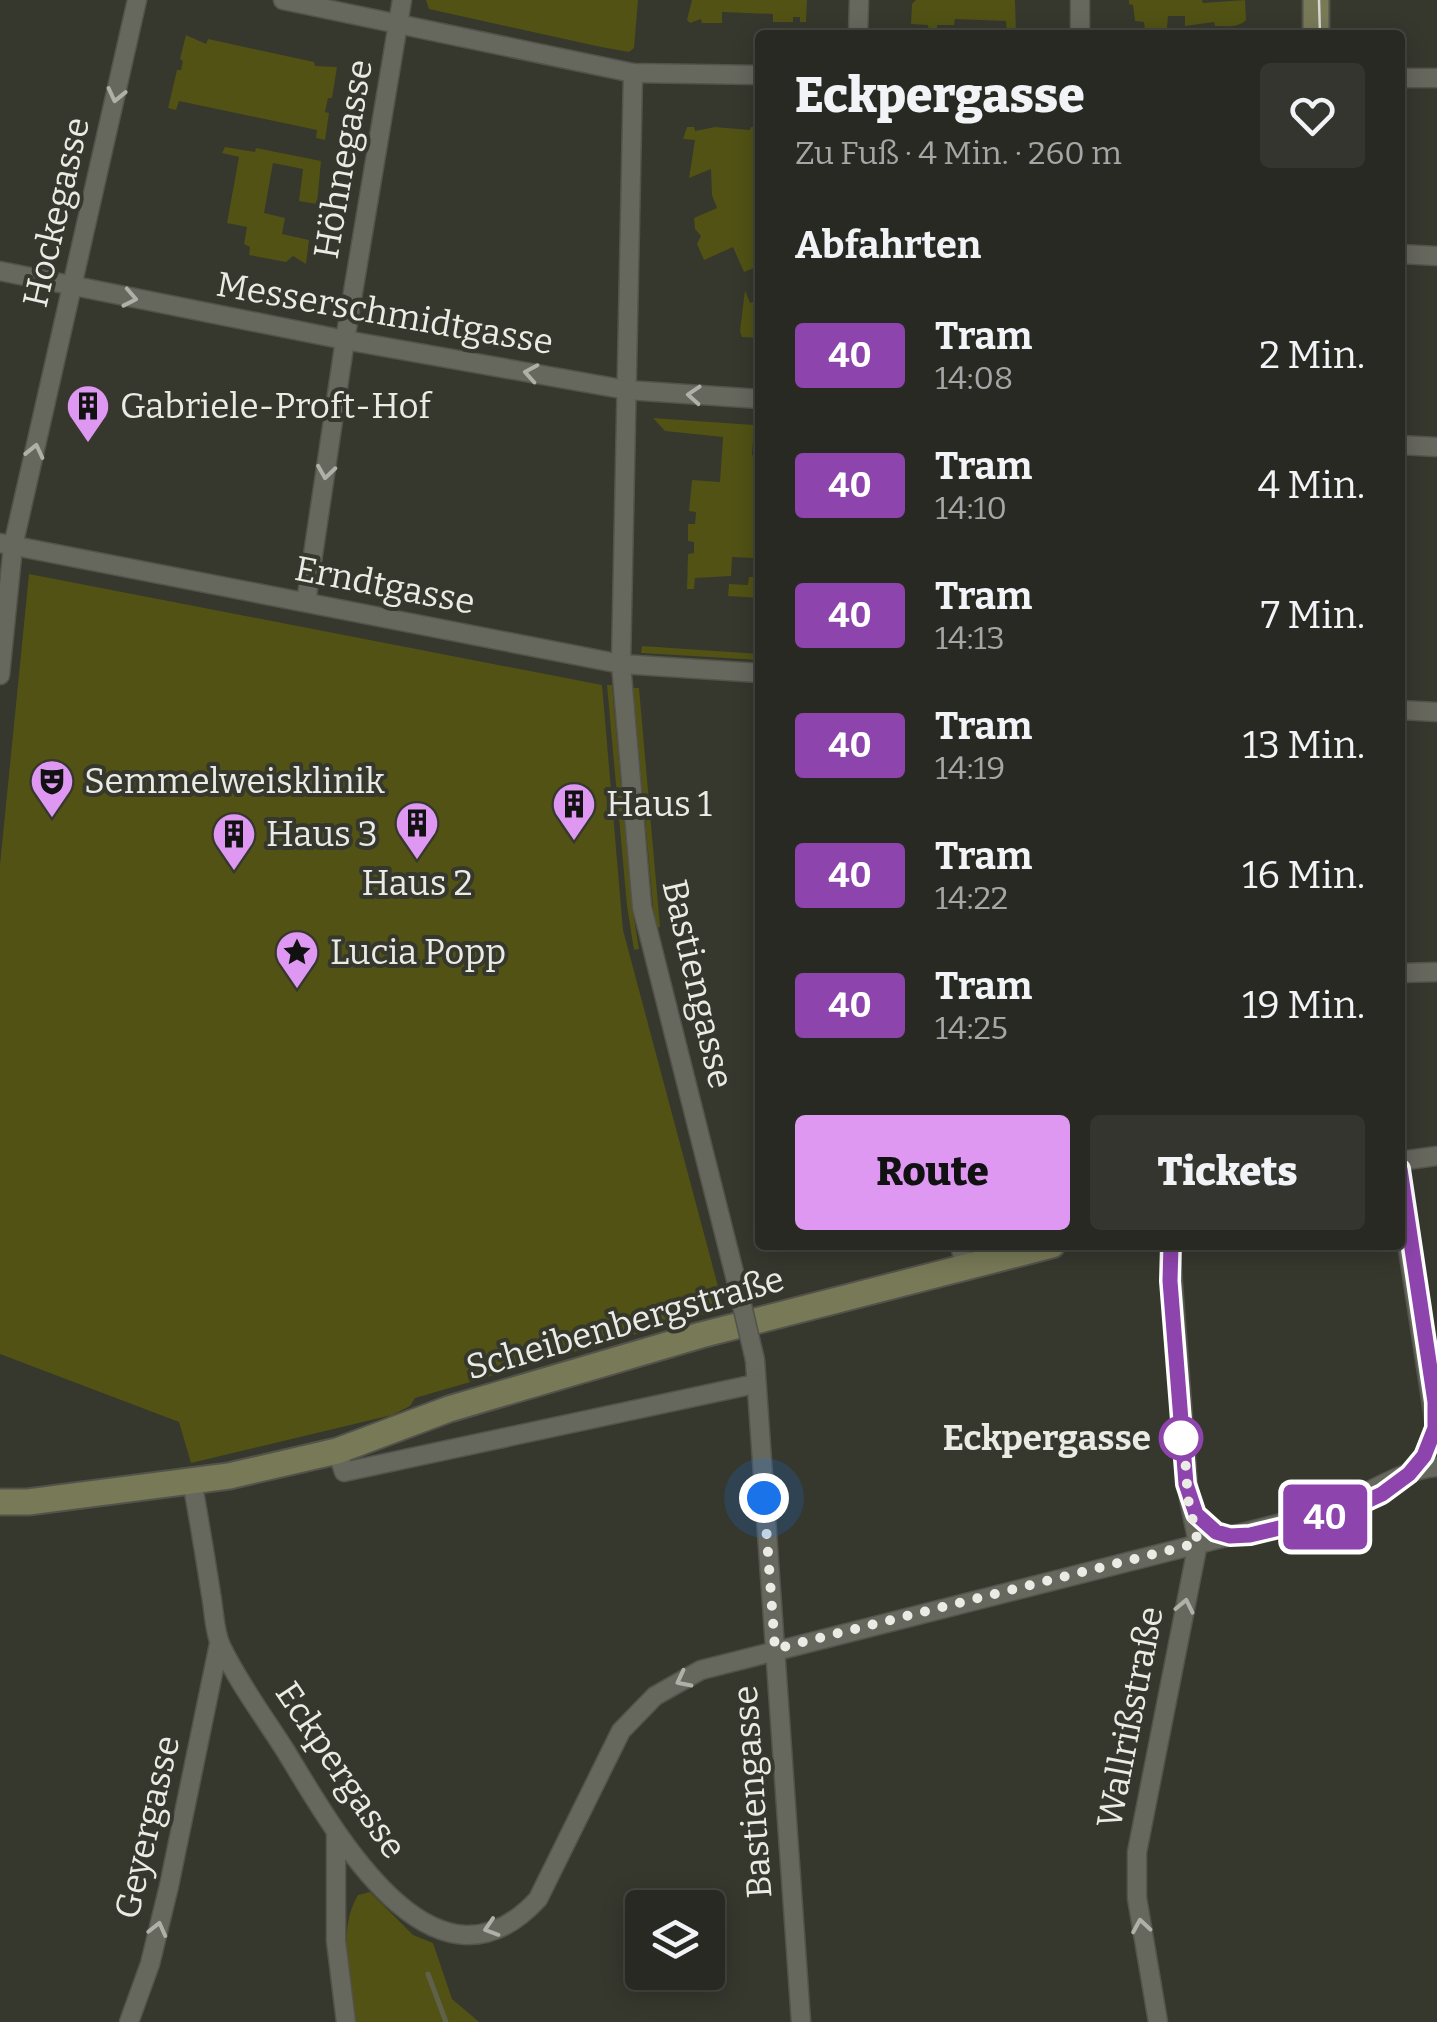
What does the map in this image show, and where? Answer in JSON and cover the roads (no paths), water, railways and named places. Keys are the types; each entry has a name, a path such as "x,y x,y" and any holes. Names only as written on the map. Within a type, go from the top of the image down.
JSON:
{"street":[{"name":"Hockegasse","path":"0,675 6,545 73,286 138,0"},
{"path":"283,0 633,73 755,75"},
{"name":"Höhnegasse","path":"306,602 402,0"},
{"path":"858,30 859,0"},
{"path":"1080,0 1080,30"},
{"path":"1316,0 1316,30"},
{"name":"Bastiengasse","path":"633,73 621,664 642,907 754,1360 801,2022"},
{"path":"1405,78 1437,78"},
{"path":"1405,254 1437,256"},
{"name":"Messerschmidtgasse","path":"0,272 345,340 628,390 755,399"},
{"path":"1405,445 1437,447"},
{"name":"Erndtgasse","path":"6,545 621,664 755,673"},
{"path":"1405,710 1437,712"},
{"path":"1405,973 1437,972"},
{"path":"1405,1160 1437,1156"},
{"path":"1405,1229 1437,1438"},
{"name":"Scheibenbergstraße","path":"0,1502 28,1502 228,1476 337,1451 449,1408 962,1256 1011,1250"},
{"name":"Wallrißstraße","path":"1158,2022 1136,1898 1137,1852 1198,1543 1188,1499 1170,1250"},
{"path":"337,1451 344,1472 756,1384"},
{"name":"Eckpergasse","path":"192,1481 220,1644 336,1833 414,1920 442,1932 459,1934 497,1928 529,1908 548,1882 621,1731 637,1712 679,1680 775,1649 1321,1513 1393,1480 1437,1468"},
{"name":"Geyergasse","path":"129,2022 150,1964 169,1886 220,1644"},
{"path":"336,1833 336,1942 346,2022"}],"waterway":[{"path":"428,1974 446,2022"}],"tram line":[{"path":"1319,0 1320,30"},
{"path":"1171,1250 1186,1484 1196,1514 1216,1531 1230,1536 1250,1535 1341,1513 1382,1494 1425,1456 1435,1428 1435,1402 1405,1202"},
{"name":"40","path":"1170,1250 1188,1499 1196,1514 1216,1532 1250,1535 1341,1513 1382,1494 1418,1465 1432,1440 1435,1402 1405,1202"}],"place":[{"name":"Gabriele-Proft-Hof","path":"88,444"},
{"name":"Semmelweisklinik","path":"52,819"},
{"name":"Haus 1","path":"574,842"},
{"name":"Haus 2","path":"417,861"},
{"name":"Haus 3","path":"234,872"},
{"name":"Lucia Popp","path":"297,990"},
{"name":"Eckpergasse","path":"1181,1438"}]}
